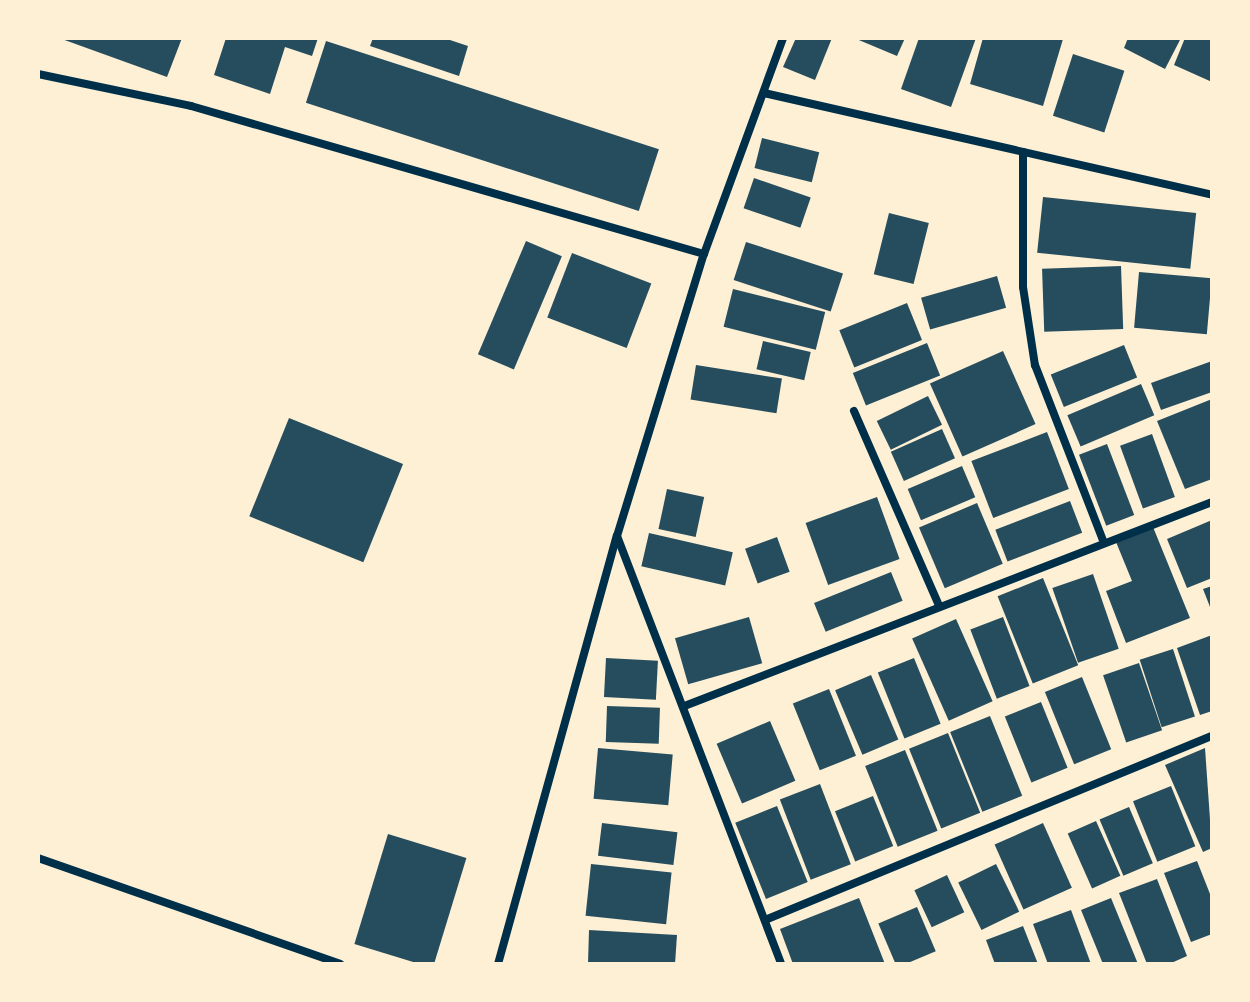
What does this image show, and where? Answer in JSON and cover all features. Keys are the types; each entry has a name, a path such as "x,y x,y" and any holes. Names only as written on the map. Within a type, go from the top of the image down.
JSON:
{"street":[{"path":"498,964 617,536 704,254 783,38"},
{"path":"38,74 191,106 704,254"},
{"path":"764,93 1212,195"},
{"path":"1023,152 1023,287 1035,365 1104,543"},
{"path":"854,411 939,606"},
{"path":"687,705 1212,502"},
{"path":"617,536 687,705 781,964"},
{"path":"765,920 1212,736"},
{"path":"38,858 340,964"}],"building":[{"path":"59,38 182,38 167,77"},
{"path":"226,38 318,38 312,56 285,47 270,94 214,75"},
{"path":"373,38 444,38 468,46 459,76 370,46"},
{"path":"796,38 832,38 815,80 783,67"},
{"path":"854,38 905,38 897,56"},
{"path":"919,38 976,38 951,107 901,89"},
{"path":"983,38 1063,39 1043,106 970,84"},
{"path":"1128,38 1181,38 1165,69 1124,48"},
{"path":"1185,38 1212,38 1212,82 1174,65"},
{"path":"326,41 659,149 639,211 306,103"},
{"path":"1073,54 1124,71 1104,133 1053,116"},
{"path":"762,138 819,152 812,182 755,168"},
{"path":"754,178 811,198 800,228 744,208"},
{"path":"1043,197 1196,213 1190,269 1037,253"},
{"path":"889,213 929,223 914,284 874,274"},
{"path":"526,241 562,256 514,369 478,354"},
{"path":"746,242 843,274 831,312 734,280"},
{"path":"572,253 651,283 627,348 547,317"},
{"path":"1121,266 1123,329 1044,332 1042,269"},
{"path":"1139,272 1212,278 1207,334 1134,328"},
{"path":"997,276 1006,308 930,329 921,298"},
{"path":"733,289 825,312 816,350 724,327"},
{"path":"907,303 922,340 854,367 839,330"},
{"path":"763,341 811,352 804,380 756,369"},
{"path":"927,343 940,375 866,405 853,373"},
{"path":"1124,345 1137,377 1064,407 1051,375"},
{"path":"1003,351 1036,424 962,457 930,384"},
{"path":"1212,361 1212,392 1161,410 1151,383"},
{"path":"696,365 782,379 776,413 691,400"},
{"path":"1141,384 1154,415 1081,447 1067,415"},
{"path":"928,396 942,425 891,450 877,421"},
{"path":"1212,399 1212,479 1185,489 1157,421"},
{"path":"289,418 403,464 363,562 249,516"},
{"path":"942,429 955,458 904,481 891,452"},
{"path":"1047,432 1069,489 993,518 971,461"},
{"path":"1152,434 1175,497 1143,509 1120,446"},
{"path":"1107,444 1134,515 1106,526 1079,455"},
{"path":"962,466 975,497 921,520 908,489"},
{"path":"667,489 704,497 696,537 658,529"},
{"path":"877,497 900,559 828,585 806,523"},
{"path":"1070,501 1082,533 1007,561 995,530"},
{"path":"977,503 1003,564 945,588 919,528"},
{"path":"1212,520 1212,578 1187,588 1167,539"},
{"path":"1153,527 1190,618 1126,643 1106,591 1132,581 1116,542"},
{"path":"649,533 733,552 725,585 641,566"},
{"path":"777,537 790,572 758,583 745,549"},
{"path":"891,572 903,601 826,632 814,603"},
{"path":"1093,574 1119,649 1078,663 1052,588"},
{"path":"1043,578 1078,665 1033,684 998,596"},
{"path":"1212,586 1212,612 1203,589"},
{"path":"749,617 762,663 688,684 675,638"},
{"path":"1003,617 1030,686 997,699 970,630"},
{"path":"956,619 993,701 949,721 912,639"},
{"path":"1212,635 1212,711 1200,715 1177,648"},
{"path":"1173,649 1195,717 1162,727 1140,660"},
{"path":"606,658 658,661 656,700 604,697"},
{"path":"914,658 941,724 904,738 878,673"},
{"path":"1139,663 1162,730 1126,743 1103,675"},
{"path":"871,675 898,739 862,755 835,690"},
{"path":"1082,677 1111,749 1074,764 1045,692"},
{"path":"829,689 856,756 820,770 793,704"},
{"path":"1041,702 1068,768 1031,782 1005,717"},
{"path":"607,706 660,708 659,744 606,742"},
{"path":"990,716 1022,796 982,812 950,732"},
{"path":"770,721 795,781 742,803 717,744"},
{"path":"948,733 980,813 941,828 909,749"},
{"path":"598,748 673,755 668,805 594,799"},
{"path":"1205,748 1212,848 1203,852 1165,765"},
{"path":"905,750 938,831 898,847 865,766"},
{"path":"820,784 851,864 811,880 780,799"},
{"path":"1171,786 1195,846 1157,862 1133,801"},
{"path":"873,796 893,846 855,861 835,811"},
{"path":"777,806 808,882 766,899 735,823"},
{"path":"1129,807 1153,863 1123,876 1100,820"},
{"path":"1096,821 1120,876 1092,888 1068,834"},
{"path":"602,823 677,832 673,865 598,856"},
{"path":"1043,823 1072,888 1023,909 995,845"},
{"path":"388,834 466,858 434,964 420,964 354,944"},
{"path":"1197,861 1212,899 1212,934 1191,942 1164,873"},
{"path":"591,864 672,872 666,924 586,916"},
{"path":"996,864 1019,912 981,930 958,882"},
{"path":"947,875 964,912 932,927 914,890"},
{"path":"1157,879 1187,956 1169,964 1147,964 1119,893"},
{"path":"859,898 885,964 793,964 780,929"},
{"path":"1111,898 1138,964 1103,964 1081,910"},
{"path":"917,907 936,951 906,964 896,964 878,923"},
{"path":"1071,910 1091,964 1048,964 1033,924"},
{"path":"1023,926 1038,964 995,964 986,940"},
{"path":"589,930 677,935 675,964 588,964"}]}
